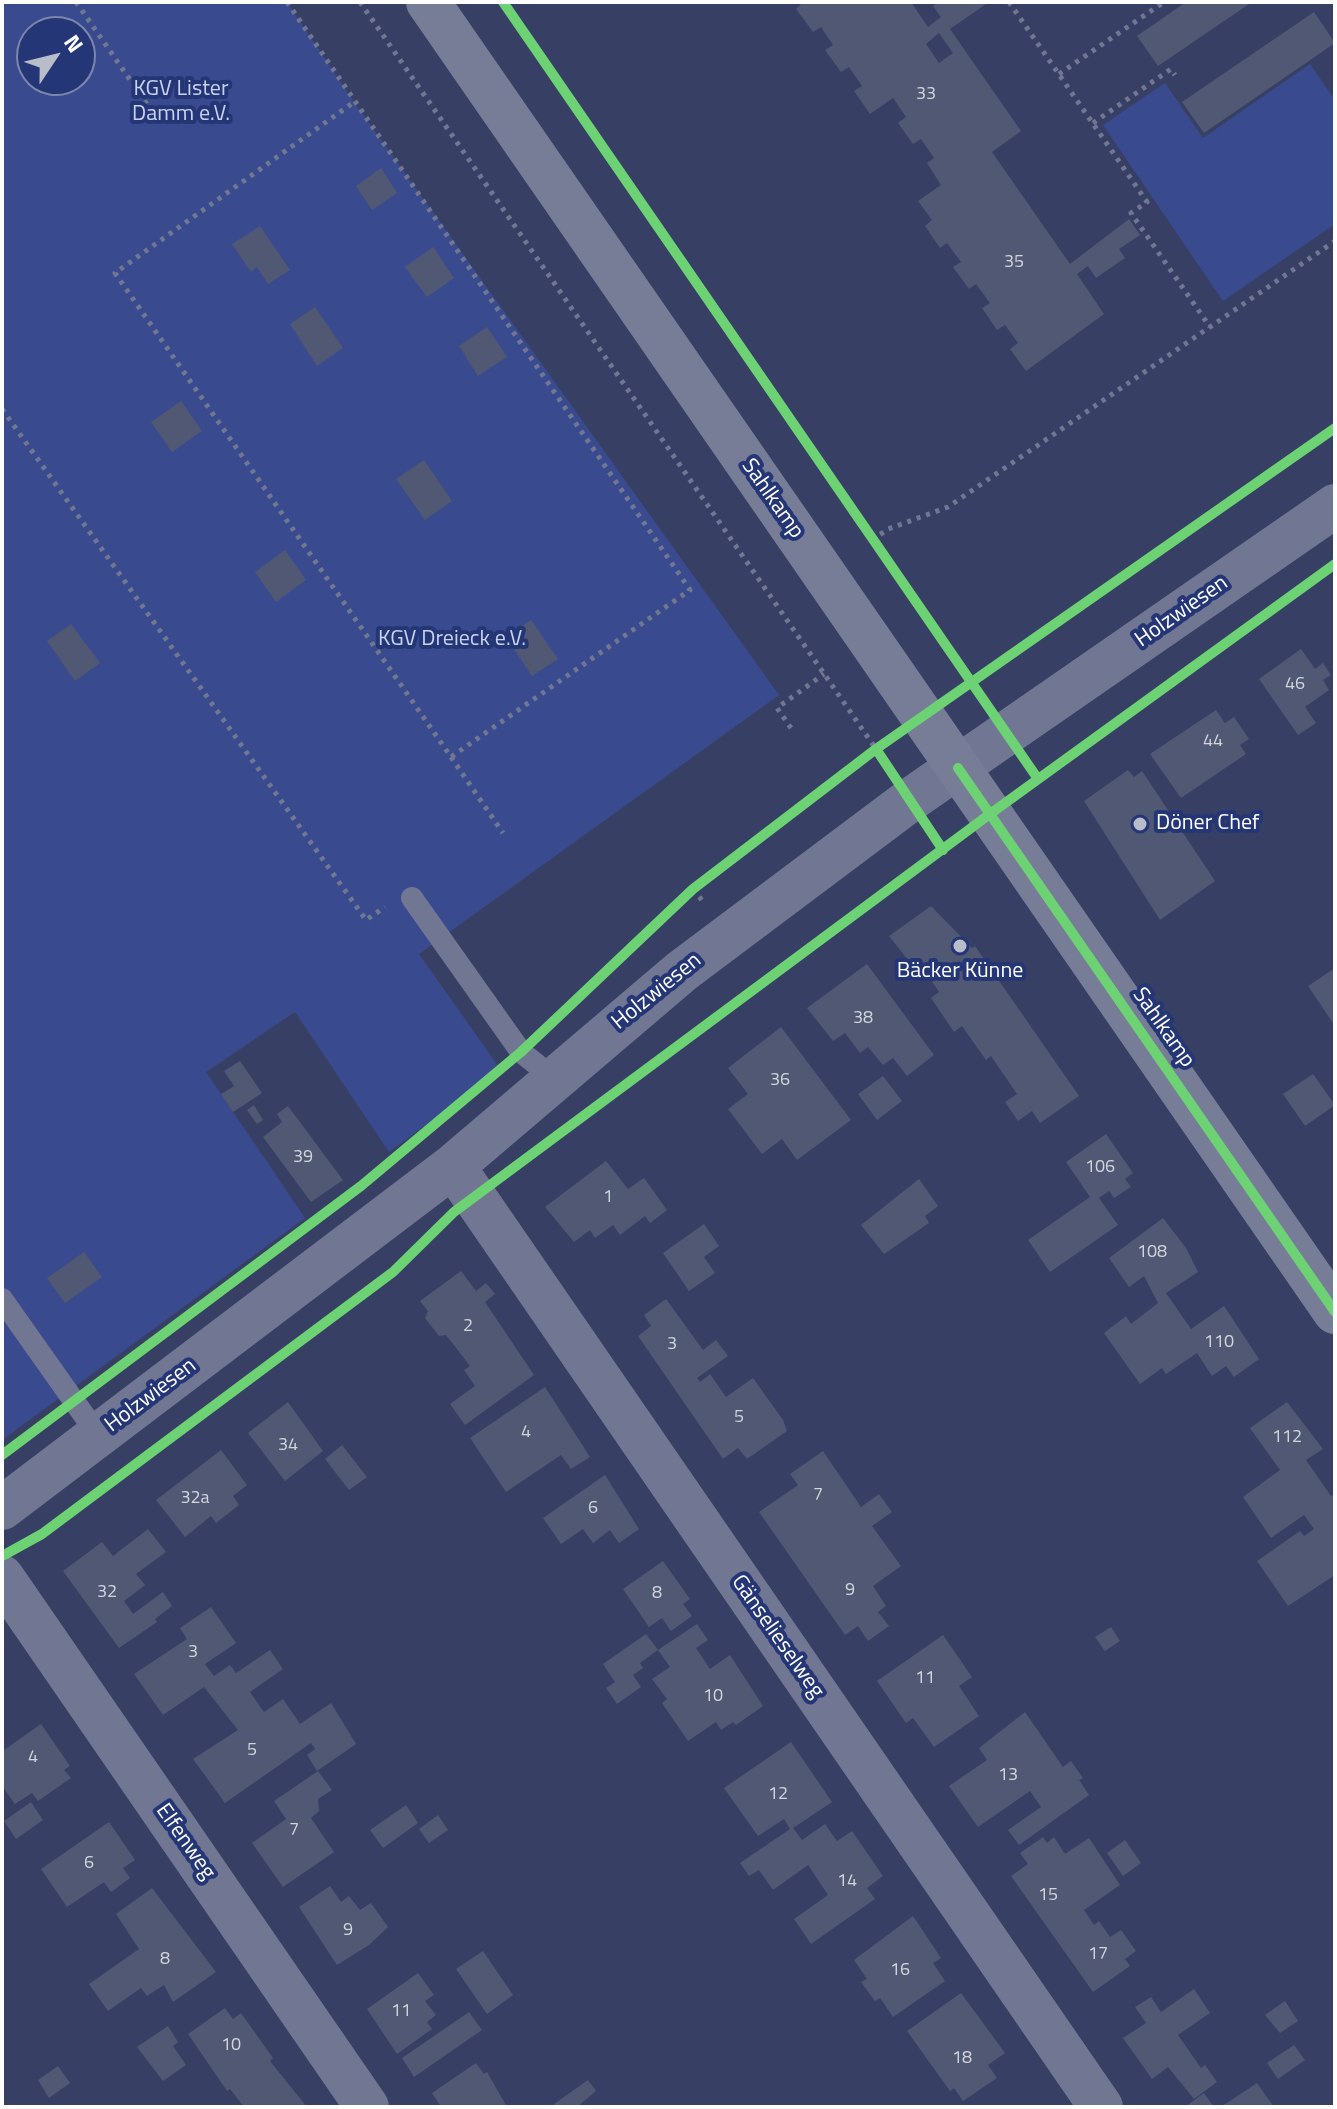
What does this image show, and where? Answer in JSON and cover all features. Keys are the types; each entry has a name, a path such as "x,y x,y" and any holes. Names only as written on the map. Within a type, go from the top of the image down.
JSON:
{"street":[{"name":"Sahlkamp","path":"428,2 1335,1312"},
{"name":"Holzwiesen","path":"2,1508 453,1166 682,971 958,768 1335,506"},
{"name":"Gänselieselweg","path":"453,1166 1101,2107"},
{"name":"Elfenweg","path":"2,1577 367,2107"}],"lane":[{"path":"412,898 521,1052 555,1079"},
{"path":"2,1299 98,1435"}],"path":[{"path":"76,2 151,110"},
{"path":"287,2 690,590 451,757"},
{"path":"360,2 876,749"},
{"path":"1009,2 1147,202 1131,213 1210,327"},
{"path":"1059,74 1164,2"},
{"path":"1093,123 1171,69 1175,75"},
{"path":"354,102 115,273 503,833"},
{"path":"872,540 888,529 948,507 1335,241"},
{"path":"2,409 366,920 389,903 412,898"},
{"path":"791,728 777,708 824,674"}],"green space":[{"path":"2,2 287,2 354,102 779,695 419,954 501,1070 389,1152 295,1012 206,1072 305,1218 2,1440"},
{"path":"1310,64 1335,100 1335,224 1223,301 1103,125 1165,83 1203,138"}],"building":[{"path":"803,2 911,2 928,27 941,17 933,6 938,2 989,2 950,29 1021,131 992,152 1070,264 1129,219 1140,235 1119,249 1125,258 1096,278 1088,266 1077,274 1104,314 1026,371 1010,349 1018,343 1005,325 997,330 982,308 990,303 976,284 969,289 953,267 961,262 947,243 940,248 925,226 932,220 918,201 941,185 927,163 934,158 921,139 913,144 898,123 906,117 893,98 870,114 854,91 862,86 849,67 841,72 825,50 833,45 821,27 813,32 796,9","holes":["939,33 953,53 939,63 926,44"]},
{"path":"1186,2 1252,2 1158,66 1137,36"},
{"path":"1314,12 1335,43 1204,133 1182,102"},
{"path":"381,168 397,193 372,210 356,186"},
{"path":"260,226 290,270 268,284 257,267 251,272 232,244"},
{"path":"433,247 454,278 427,297 405,267"},
{"path":"315,307 343,348 317,366 290,324"},
{"path":"487,327 507,357 478,376 459,346"},
{"path":"181,401 202,431 172,452 151,422"},
{"path":"424,460 452,501 425,520 396,479"},
{"path":"285,550 306,580 276,602 255,572"},
{"path":"531,620 558,659 532,676 506,637"},
{"path":"71,624 100,663 75,681 47,641"},
{"path":"1301,649 1315,669 1323,663 1331,675 1323,680 1329,690 1305,707 1316,723 1298,735 1259,679"},
{"path":"1216,710 1225,723 1234,717 1249,739 1240,745 1246,754 1181,798 1150,754"},
{"name":"Döner Chef","path":"1128,770 1134,777 1142,771 1215,881 1160,920 1084,801"},
{"path":"931,906 972,948 975,946 1079,1096 1040,1123 1032,1111 1018,1121 1005,1102 1017,1094 991,1056 986,1060 962,1026 954,1032 931,998 939,992 929,977 924,980 889,936"},
{"path":"867,964 934,1055 907,1076 893,1058 883,1065 868,1047 860,1053 845,1033 833,1041 807,1008"},
{"path":"1335,968 1335,1026 1308,986"},
{"path":"781,1027 851,1120 797,1160 782,1139 762,1154 728,1109 748,1094 728,1068"},
{"path":"240,1061 262,1093 233,1112 221,1094 234,1086 224,1071"},
{"path":"1313,1074 1335,1105 1305,1126 1283,1094"},
{"path":"883,1076 902,1101 877,1120 858,1094"},
{"path":"254,1105 263,1120 257,1124 247,1110"},
{"path":"288,1106 343,1180 311,1202 263,1137 282,1122 277,1114"},
{"path":"1106,1134 1133,1173 1125,1179 1131,1187 1114,1198 1109,1191 1099,1198 1118,1225 1050,1272 1028,1240 1090,1197 1066,1162"},
{"path":"606,1161 628,1189 644,1178 667,1210 650,1223 645,1216 620,1235 613,1225 595,1238 590,1230 574,1242 545,1207"},
{"path":"919,1179 938,1206 925,1216 929,1223 884,1254 861,1225"},
{"path":"1163,1218 1186,1248 1198,1272 1166,1293 1191,1329 1224,1306 1259,1359 1234,1377 1226,1366 1212,1376 1197,1353 1166,1374 1162,1368 1140,1384 1104,1333 1126,1316 1131,1324 1158,1303 1144,1276 1129,1287 1109,1258"},
{"path":"704,1224 719,1246 704,1257 715,1273 689,1291 663,1253"},
{"path":"84,1252 102,1277 65,1303 47,1278"},
{"path":"461,1271 476,1291 486,1283 495,1294 485,1302 534,1375 465,1425 450,1404 475,1386 464,1370 470,1366 446,1335 439,1336 425,1318 428,1311 420,1301"},
{"path":"666,1299 703,1350 716,1340 728,1356 697,1378 700,1382 710,1374 726,1397 753,1378 783,1420 787,1431 747,1459 738,1448 723,1459 638,1336 651,1326 644,1315"},
{"path":"545,1387 590,1457 571,1469 561,1455 506,1492 470,1438"},
{"path":"288,1402 323,1451 285,1481 248,1433"},
{"path":"1287,1402 1323,1449 1306,1460 1331,1496 1335,1494 1335,1575 1288,1606 1257,1561 1300,1531 1304,1536 1314,1529 1304,1515 1271,1538 1243,1497 1280,1470 1250,1428"},
{"path":"342,1445 367,1477 349,1490 325,1459"},
{"path":"221,1450 247,1485 233,1496 239,1505 216,1523 211,1516 185,1537 156,1500"},
{"path":"823,1451 861,1507 879,1494 892,1512 872,1526 901,1566 873,1586 886,1606 878,1612 889,1626 868,1641 858,1626 845,1635 759,1512 798,1485 790,1474"},
{"path":"605,1475 639,1529 619,1543 610,1530 593,1543 583,1529 561,1544 543,1518"},
{"path":"148,1529 166,1552 136,1574 145,1585 124,1601 133,1614 163,1592 172,1606 155,1619 157,1622 119,1648 63,1571 102,1542 113,1556"},
{"path":"663,1561 690,1599 683,1604 692,1616 671,1631 662,1618 649,1627 623,1589"},
{"path":"211,1607 236,1643 205,1664 214,1676 230,1665 236,1673 270,1650 283,1669 250,1692 264,1712 283,1699 300,1724 331,1703 356,1744 317,1771 307,1755 315,1749 311,1743 225,1803 193,1759 238,1730 204,1687 163,1715 134,1674 187,1639 180,1628"},
{"path":"697,1624 708,1640 696,1648 710,1669 730,1655 763,1706 736,1725 733,1722 721,1730 716,1722 688,1741 662,1703 667,1699 652,1679 670,1667 658,1650"},
{"path":"1111,1627 1120,1641 1105,1651 1095,1637"},
{"path":"646,1634 658,1650 640,1663 643,1668 633,1675 641,1687 617,1704 606,1688 615,1682 603,1664"},
{"path":"943,1635 972,1677 959,1686 979,1716 934,1747 913,1718 906,1723 877,1681"},
{"path":"1025,1712 1063,1767 1071,1761 1083,1778 1079,1780 1089,1795 1019,1845 1008,1830 1041,1807 1030,1791 978,1827 949,1786 987,1760 979,1748"},
{"path":"41,1724 70,1766 64,1770 71,1778 38,1801 32,1793 15,1804 2,1786 2,1747 4,1750"},
{"path":"791,1742 832,1802 793,1828 802,1840 825,1824 837,1841 852,1831 883,1876 867,1888 875,1899 811,1944 794,1919 828,1895 808,1865 773,1890 759,1870 749,1876 740,1863 790,1829 784,1819 758,1836 724,1788"},
{"path":"318,1771 332,1790 318,1799 319,1811 311,1818 334,1852 283,1887 252,1843 286,1819 274,1801"},
{"path":"31,1802 43,1820 16,1839 4,1821"},
{"path":"406,1805 418,1823 383,1848 370,1830"},
{"path":"438,1815 448,1830 429,1843 419,1829"},
{"path":"109,1822 135,1860 123,1868 130,1878 111,1892 104,1882 67,1907 41,1869"},
{"path":"1043,1837 1047,1843 1054,1837 1065,1854 1089,1838 1120,1885 1084,1910 1094,1925 1099,1921 1110,1937 1121,1930 1136,1951 1125,1959 1130,1966 1093,1992 1011,1876 1028,1864 1020,1853"},
{"path":"1125,1840 1141,1863 1123,1876 1107,1853"},
{"path":"330,1886 341,1902 349,1896 360,1910 371,1903 388,1927 369,1945 337,1965 299,1907"},
{"path":"152,1888 216,1972 173,2002 164,1985 147,1996 141,1988 108,2011 89,1984 139,1949 116,1914"},
{"path":"913,1916 941,1958 933,1963 945,1981 893,2017 880,1998 875,2001 861,1982 867,1979 854,1960"},
{"path":"483,1951 513,1995 487,2014 456,1969"},
{"path":"418,1973 434,1995 425,2001 436,2015 427,2022 432,2029 397,2054 367,2009"},
{"path":"1194,1989 1210,2013 1178,2035 1201,2068 1205,2065 1217,2082 1194,2099 1168,2067 1152,2079 1123,2038 1146,2023 1135,2007 1151,1997 1161,2012"},
{"path":"961,1993 1005,2053 988,2065 997,2078 963,2101 954,2088 950,2091 907,2031"},
{"path":"1285,2001 1298,2021 1280,2033 1265,2015"},
{"path":"225,2008 233,2019 241,2013 273,2058 270,2061 307,2107 244,2107 230,2089 227,2091 188,2034"},
{"path":"469,2012 482,2030 414,2077 402,2058"},
{"path":"168,2026 178,2042 173,2046 186,2065 163,2081 137,2047"},
{"path":"1294,2045 1305,2060 1278,2079 1267,2063"},
{"path":"476,2063 484,2074 487,2072 507,2107 441,2107 432,2093"},
{"path":"58,2066 70,2083 49,2098 38,2080"},
{"path":"588,2080 596,2091 577,2107 550,2107"},
{"path":"1257,2083 1274,2107 1219,2107 1227,2103"},
{"path":"1204,2093 1214,2107 1185,2107"}],"cycle path":[{"path":"503,2 1038,779"},
{"path":"2,1455 361,1186 521,1052 693,889 876,749 1335,428"},
{"path":"2,1556 42,1534 393,1272 454,1212 990,814 1335,564"},
{"path":"876,749 943,850"},
{"path":"958,768 1335,1312"}],"place":[{"name":"Döner Chef","path":"1140,824"},
{"name":"Bäcker Künne","path":"960,946"}],"park label":[{"name":"KGV Lister Damm e.V.","path":"181,102"},
{"name":"KGV Dreieck e.V.","path":"452,640"}]}
